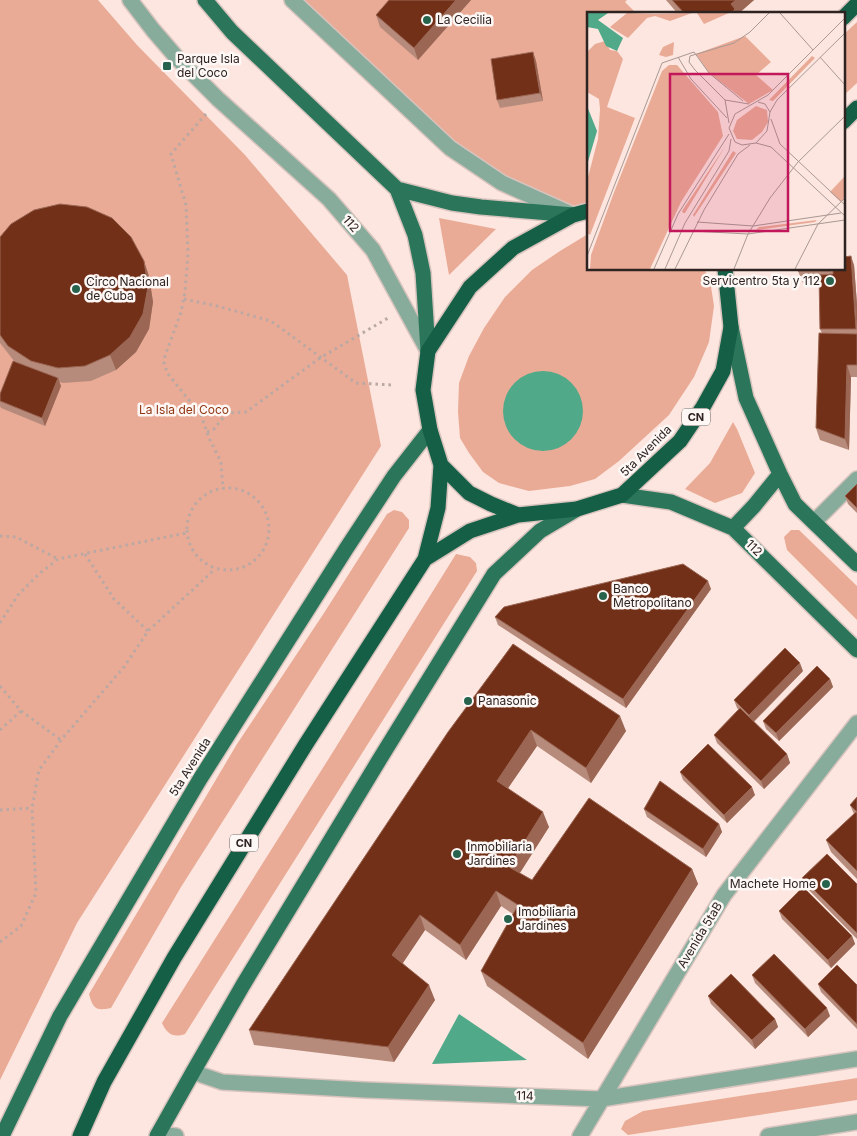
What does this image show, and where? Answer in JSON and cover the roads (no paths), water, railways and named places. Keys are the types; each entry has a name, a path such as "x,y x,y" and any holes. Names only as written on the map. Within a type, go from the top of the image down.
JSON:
{"highway":[{"path":"844,17 857,4"},
{"path":"844,121 857,108"},
{"name":"5ta Avenida","path":"80,1136 104,1082 174,958 306,744 425,559 438,508 441,465 430,430 423,390 428,351 470,287 513,248 573,215 587,211"},
{"name":"5ta Avenida","path":"425,559 470,531 518,515 577,509 622,495 680,441 703,408 722,371 731,327 726,270"},
{"name":"5ta Avenida","path":"441,465 469,493 518,515"}],"main road":[{"path":"205,0 232,32 397,189 415,235 423,272 428,351"},
{"path":"397,189 480,207 573,215"},
{"path":"731,327 746,398 795,504 857,564"},
{"name":"5ta Avenida","path":"2,1136 60,1016 200,779 394,476 430,430"},
{"path":"733,528 780,474"},
{"name":"112","path":"622,495 671,502 733,528 857,650"},
{"name":"5ta Avenida","path":"157,1135 244,985 373,770 494,574 540,531 577,509"}],"street":[{"name":"112","path":"130,0 178,59 218,99 329,199 372,250 428,351"},
{"path":"292,0 450,148 502,183 573,215"},
{"path":"814,522 857,479"},
{"name":"Avenida 5taB","path":"580,1136 724,896 857,723"},
{"name":"114","path":"193,1072 222,1082 365,1090 601,1099 857,1059"},
{"path":"768,1136 857,1122"},
{"path":"157,1135 176,1136"}],"place":[{"name":"La Cecilia","path":"427,20"},
{"name":"Parque Isla del Coco","path":"167,66"},
{"name":"Servicentro 5ta y 112","path":"830,281"},
{"name":"Circo Nacional de Cuba","path":"76,289"},
{"name":"Banco Metropolitano","path":"603,596"},
{"name":"Panasonic","path":"468,701"},
{"name":"Inmobiliaria Jardines","path":"457,854"},
{"name":"Machete Home","path":"826,884"},
{"name":"Imobiliaria Jardines","path":"508,919"}],"park label":[{"name":"La Isla del Coco","path":"184,410"}]}
